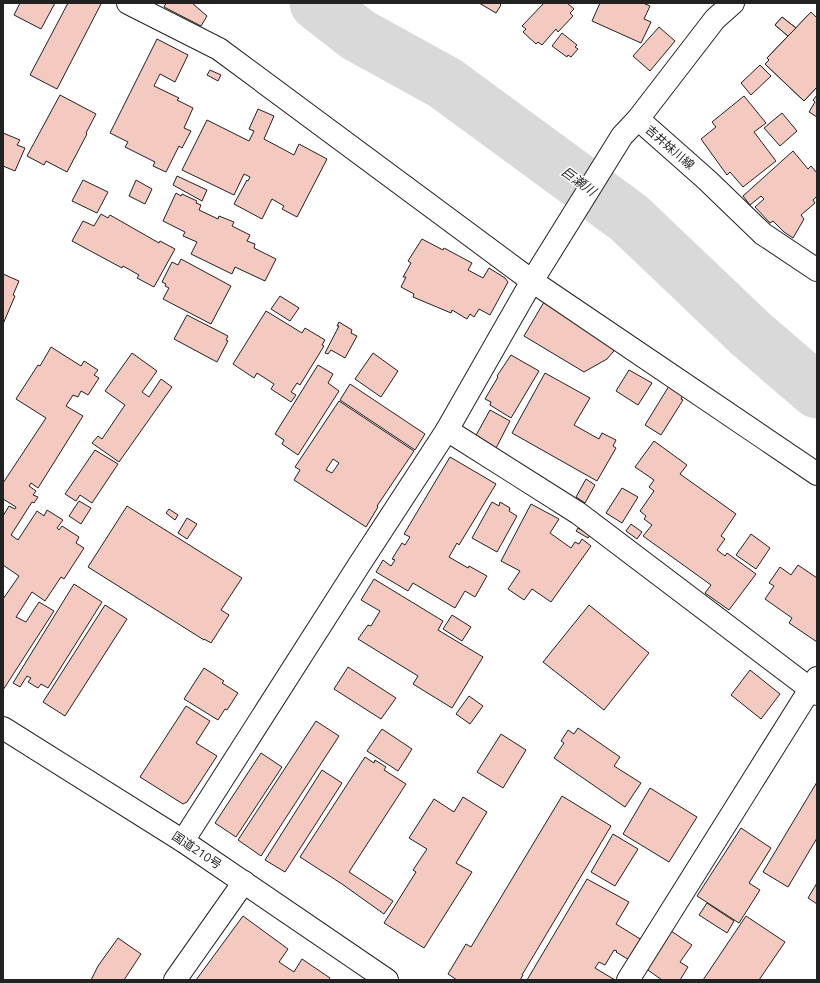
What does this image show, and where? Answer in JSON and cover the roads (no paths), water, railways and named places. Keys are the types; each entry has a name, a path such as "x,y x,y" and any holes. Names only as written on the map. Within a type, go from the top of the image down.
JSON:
{"main road":[{"path":"128,3 219,49 538,273 817,474"},
{"name":"吉井妹川線","path":"733,3 715,19 638,119 707,180 763,234 817,270"},
{"path":"183,841 447,430 538,273 622,136 638,119"},
{"path":"447,430 578,513 815,687 628,980"},
{"name":"国道210号","path":"3,728 183,841 244,882 376,977"},
{"path":"175,980 244,882"}],"waterway":[{"name":"巨瀬川","path":"317,3 358,35 445,83 629,218 752,335 817,391"}]}
